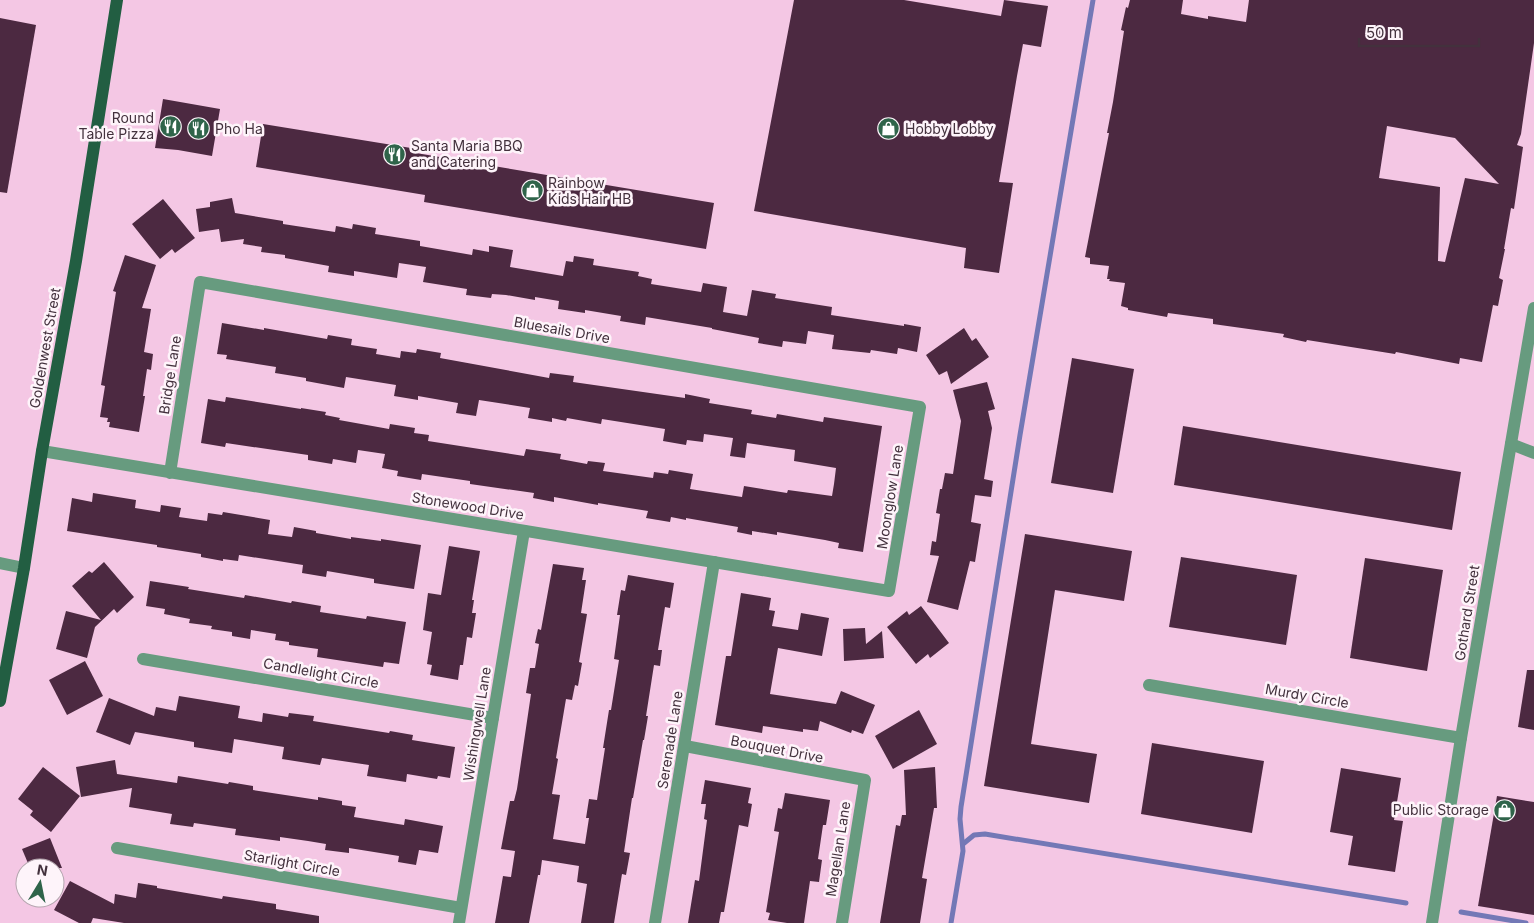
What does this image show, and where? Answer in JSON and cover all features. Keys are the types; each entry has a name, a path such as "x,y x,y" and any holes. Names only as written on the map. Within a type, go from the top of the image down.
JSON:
{"main road":[{"name":"Goldenwest Street","path":"0,701 76,261 117,0"}],"street":[{"name":"Bluesails Drive","path":"200,282 920,408"},
{"name":"Bridge Lane","path":"170,473 200,282"},
{"name":"Gothard Street","path":"1432,923 1461,738 1534,308"},
{"name":"Moonglow Lane","path":"889,591 920,408"},
{"path":"1511,444 1534,453"},
{"name":"Stonewood Drive","path":"42,451 889,591"},
{"name":"Wishingwell Lane","path":"459,923 524,531"},
{"name":"Serenade Lane","path":"655,923 714,562"},
{"path":"0,563 24,568"},
{"name":"Candlelight Circle","path":"143,659 493,718"},
{"name":"Murdy Circle","path":"1148,685 1461,738"},
{"name":"Bouquet Drive","path":"685,746 865,780"},
{"name":"Magellan Lane","path":"842,923 865,780"},
{"name":"Starlight Circle","path":"118,848 462,908"}],"building":[{"name":"Hobby Lobby","path":"794,0 904,0 1001,16 1004,0 1048,6 1041,47 1023,44 1017,76 999,182 1013,183 999,273 964,268 966,248 754,211"},
{"path":"1130,0 1183,0 1181,14 1208,19 1208,16 1246,22 1249,0 1534,0 1534,43 1521,134 1517,145 1523,147 1514,209 1511,208 1499,278 1503,280 1498,306 1493,305 1482,362 1460,358 1459,364 1396,352 1395,354 1307,340 1306,342 1283,337 1284,334 1213,324 1213,319 1168,313 1167,317 1128,310 1128,308 1121,306 1125,283 1109,281 1110,279 1107,279 1109,266 1090,264 1090,258 1085,257 1109,133 1107,133 1124,31 1121,30 1126,7 1128,8","holes":["1387,126 1455,138 1499,184 1465,178 1445,262 1438,261 1440,187 1379,178"]},
{"path":"0,18 36,25 7,193 0,192"},
{"name":"Pho Ha","path":"163,99 220,109 212,156 155,148"},
{"path":"263,124 411,148 410,152 714,203 706,249 424,202 425,195 256,167"},
{"path":"232,198 235,213 283,221 283,224 335,232 336,226 352,229 353,224 376,228 375,234 420,241 420,246 472,255 473,249 489,252 489,246 513,250 510,267 563,276 566,261 573,262 574,256 594,259 593,265 639,272 638,276 652,279 651,284 701,292 703,283 727,287 723,312 747,316 752,290 776,294 775,298 832,307 831,315 921,327 917,352 898,348 897,354 871,350 870,353 832,349 834,335 808,331 806,344 783,341 782,347 758,343 759,338 712,328 646,317 645,325 620,321 621,316 585,310 585,313 558,309 559,301 535,297 535,300 506,295 492,294 491,298 466,295 467,289 423,282 426,267 399,263 397,278 354,271 354,276 328,272 329,266 285,258 285,255 261,252 262,247 243,244 244,239 221,242 219,229 199,232 196,209 210,207 210,202"},
{"path":"163,199 195,238 175,253 172,249 160,259 132,224"},
{"path":"125,255 156,265 142,308 151,309 144,352 153,354 151,370 147,369 139,432 109,427 110,422 107,422 108,418 100,417 105,386 101,385 116,292 113,291"},
{"path":"222,323 327,339 328,335 352,339 351,345 377,349 376,354 400,358 401,351 416,353 417,349 441,353 440,358 549,378 550,373 574,376 573,382 685,398 685,394 710,399 709,403 752,410 751,414 776,418 777,414 823,422 824,417 882,426 863,552 838,548 839,543 777,532 777,535 752,531 752,535 737,532 738,527 686,518 686,520 671,517 670,522 646,518 648,511 554,497 554,502 533,498 534,493 470,484 470,481 422,474 421,480 397,476 398,471 382,468 385,454 358,450 356,463 333,459 332,464 308,460 308,455 226,443 225,447 201,443 208,399 225,402 226,397 326,412 325,415 340,418 339,420 389,429 390,424 415,428 414,433 429,435 428,441 524,456 526,449 561,454 560,459 587,464 588,461 605,463 603,471 653,478 654,472 668,474 669,470 693,474 690,489 742,497 744,486 787,493 788,490 832,496 836,468 794,461 795,450 747,443 745,458 730,456 733,438 704,434 703,442 687,440 686,445 663,441 665,429 602,419 601,424 567,418 566,421 552,418 552,422 528,418 530,408 479,400 476,416 456,413 458,403 418,396 418,400 394,396 396,385 346,377 344,388 306,381 306,378 275,373 276,367 226,359 227,355 217,354"},
{"path":"964,328 972,341 976,338 989,357 951,384 947,371 939,375 926,355"},
{"path":"1072,358 1134,369 1113,493 1051,483"},
{"path":"987,382 995,409 988,411 992,428 984,479 993,481 991,497 975,495 971,522 981,524 975,562 970,561 958,610 927,602 939,556 930,555 932,541 936,542 940,514 936,513 940,489 942,489 945,473 953,474 961,421 953,390"},
{"path":"1183,426 1461,472 1452,530 1174,485"},
{"path":"93,493 136,500 135,508 160,512 161,505 181,508 179,517 207,521 208,513 222,515 223,512 270,520 268,534 292,537 294,527 351,539 351,537 381,541 381,539 421,545 414,589 374,583 374,579 327,571 326,577 302,573 303,565 239,555 238,561 223,559 223,561 201,557 201,554 157,547 157,545 67,531 72,498 92,502"},
{"path":"1025,534 1132,551 1124,601 1055,590 1031,744 1097,754 1089,803 984,786"},
{"path":"449,546 480,551 472,600 474,600 472,613 476,613 472,638 467,637 463,665 460,665 458,680 430,675 432,665 427,664 432,632 423,630 428,593 441,595"},
{"path":"1181,557 1297,575 1286,645 1169,627"},
{"path":"1365,558 1443,570 1427,671 1350,658"},
{"path":"104,562 134,597 117,613 114,609 95,627 87,658 56,649 66,611 101,620 72,586 89,571 92,573"},
{"path":"553,564 584,568 582,580 586,580 581,613 587,614 579,662 582,663 578,686 575,685 572,700 566,699 556,758 558,759 552,794 560,795 553,839 585,844 589,818 586,818 589,799 597,800 605,748 603,748 619,660 614,659 620,615 617,615 621,590 625,591 628,575 674,583 670,608 665,607 658,650 662,650 660,666 654,665 646,716 648,716 632,798 624,852 630,853 626,875 622,874 614,923 581,923 587,884 577,882 579,866 542,860 529,923 495,923 503,876 511,877 515,851 501,849 510,801 514,801 517,789 531,694 526,693 530,668 535,668 539,644 535,643 538,629 541,630"},
{"path":"150,581 244,598 245,595 321,606 320,612 366,619 367,616 406,622 399,664 384,662 383,667 317,657 318,649 289,645 289,642 275,640 276,634 251,630 250,639 232,636 232,632 211,629 212,626 189,623 190,619 164,614 165,609 146,606"},
{"path":"741,593 771,598 769,610 775,611 772,626 798,630 801,613 829,618 822,656 778,648 770,694 836,704 841,691 875,705 863,734 852,730 851,733 820,721 818,731 803,729 803,732 763,726 762,733 715,725 726,656 731,656"},
{"path":"921,606 949,643 930,658 928,654 916,664 887,627 907,611 909,615"},
{"path":"865,628 866,644 882,631 884,658 844,661 843,629"},
{"path":"85,661 103,696 67,715 49,680"},
{"path":"1527,670 1534,670 1534,730 1518,727"},
{"path":"179,696 240,706 238,718 262,722 263,713 288,717 289,713 314,716 313,721 413,735 412,740 455,747 450,778 438,776 437,779 407,774 406,782 367,776 369,765 322,758 320,765 282,759 284,747 234,739 232,753 194,747 194,742 135,732 130,745 96,732 109,698 154,716 156,707 176,711"},
{"path":"919,710 937,744 893,769 875,736"},
{"path":"1152,743 1264,761 1252,833 1141,814"},
{"path":"115,760 117,774 177,783 178,776 228,784 229,782 253,786 253,790 318,800 318,797 342,801 342,805 356,807 354,817 404,825 405,819 443,826 438,853 419,850 416,865 398,862 399,856 349,848 349,853 325,850 326,844 280,837 280,841 235,835 236,829 194,823 193,827 170,824 172,814 129,807 132,788 81,797 76,767"},
{"path":"43,767 80,796 51,832 30,815 33,811 18,799"},
{"path":"935,767 937,808 934,808 922,878 927,879 920,923 880,923 896,825 900,826 902,815 906,815 904,770"},
{"path":"1341,768 1401,778 1394,820 1403,821 1395,872 1348,865 1353,836 1330,832"},
{"path":"705,780 751,788 748,803 752,804 748,827 739,825 724,912 721,912 719,923 688,923 695,880 699,881 707,820 704,819 706,804 701,804"},
{"path":"785,793 830,800 826,825 823,825 818,859 822,860 819,882 810,881 804,923 768,920 770,913 766,912 779,832 774,831 778,808 782,809"},
{"path":"1497,796 1534,802 1534,915 1478,906"},
{"path":"50,838 58,858 26,858 22,849"},
{"path":"70,881 114,904 115,894 136,898 138,883 222,899 223,896 276,904 276,909 319,916 319,923 124,923 93,918 91,923 79,923 54,910 55,908 65,908 65,890"}],"waterway":[{"path":"951,923 963,851 960,819 961,807 1020,435 1093,0"},
{"path":"963,844 974,835 985,834 1406,903"},
{"path":"1461,912 1526,923"}],"place":[{"name":"Round Table Pizza","path":"170,126"},
{"name":"Pho Ha","path":"199,129"},
{"name":"Hobby Lobby","path":"889,129"},
{"name":"Santa Maria BBQ and Catering","path":"395,154"},
{"name":"Rainbow Kids Hair HB","path":"532,191"},
{"name":"Public Storage","path":"1505,810"}]}
